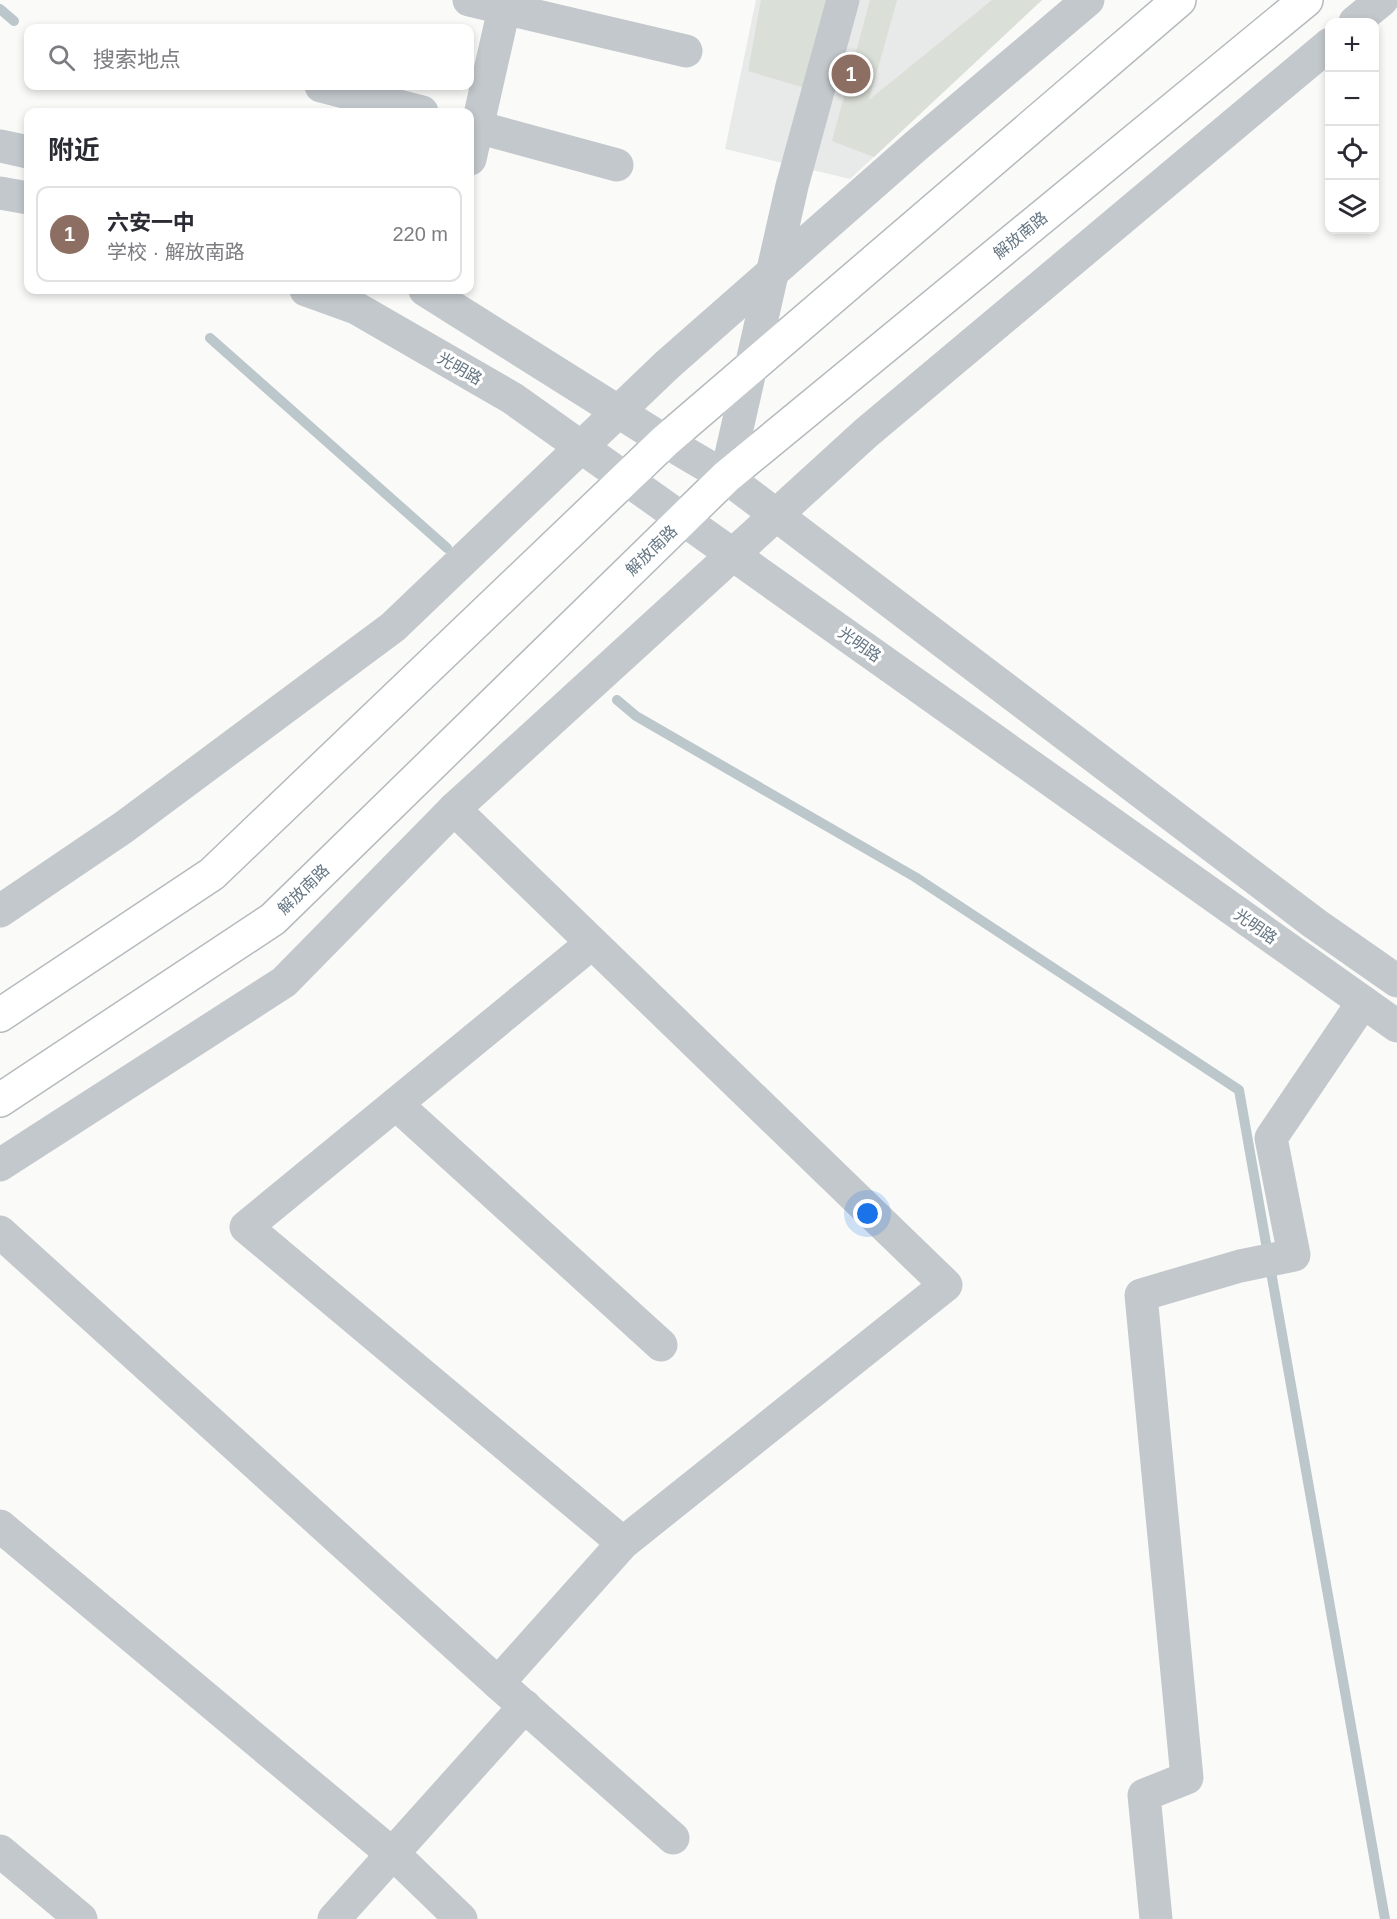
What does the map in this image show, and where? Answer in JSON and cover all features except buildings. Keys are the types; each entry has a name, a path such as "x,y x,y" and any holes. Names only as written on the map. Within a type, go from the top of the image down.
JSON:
{"main road":[{"path":"0,1015 212,874 665,441 1179,0"},
{"name":"解放南路","path":"0,1100 273,919 726,477 1306,0"}],"street":[{"path":"469,0 505,4 686,51"},
{"path":"726,477 792,186 843,0"},
{"path":"0,911 124,827 393,627 666,365 917,145 1088,0"},
{"path":"1360,18 1382,0"},
{"path":"474,122 505,4"},
{"path":"0,1165 284,982 454,809 866,433 1325,47"},
{"path":"337,90 406,108"},
{"path":"474,126 617,165"},
{"path":"0,146 24,151"},
{"path":"0,193 24,197"},
{"name":"光明路","path":"317,294 356,308 512,398 1397,1026"},
{"path":"392,329 413,294"},
{"path":"431,294 726,477 1314,923 1397,981"},
{"path":"454,809 946,1285 623,1543 498,1683"},
{"path":"592,943 246,1227 623,1543"},
{"path":"1156,1919 1144,1796 1187,1778 1141,1295 1240,1266 1293,1255 1271,1138 1363,1002"},
{"path":"396,1104 661,1345"},
{"path":"0,1232 498,1683 673,1838"},
{"path":"0,1526 393,1854 461,1919"},
{"path":"334,1919 525,1706"},
{"path":"0,1851 81,1919"}],"shaded area":[{"path":"756,0 1042,0 850,179 725,149"},
{"path":"761,0 829,0 805,88 748,71"},
{"path":"870,0 897,0 869,100 992,0 1042,0 874,157 832,141"}],"waterway":[{"path":"0,9 14,21"},
{"path":"210,338 447,548"},
{"path":"617,700 636,716 915,877 1239,1090 1385,1919"}],"place":[{"name":"六安一中","path":"851,74"}]}
